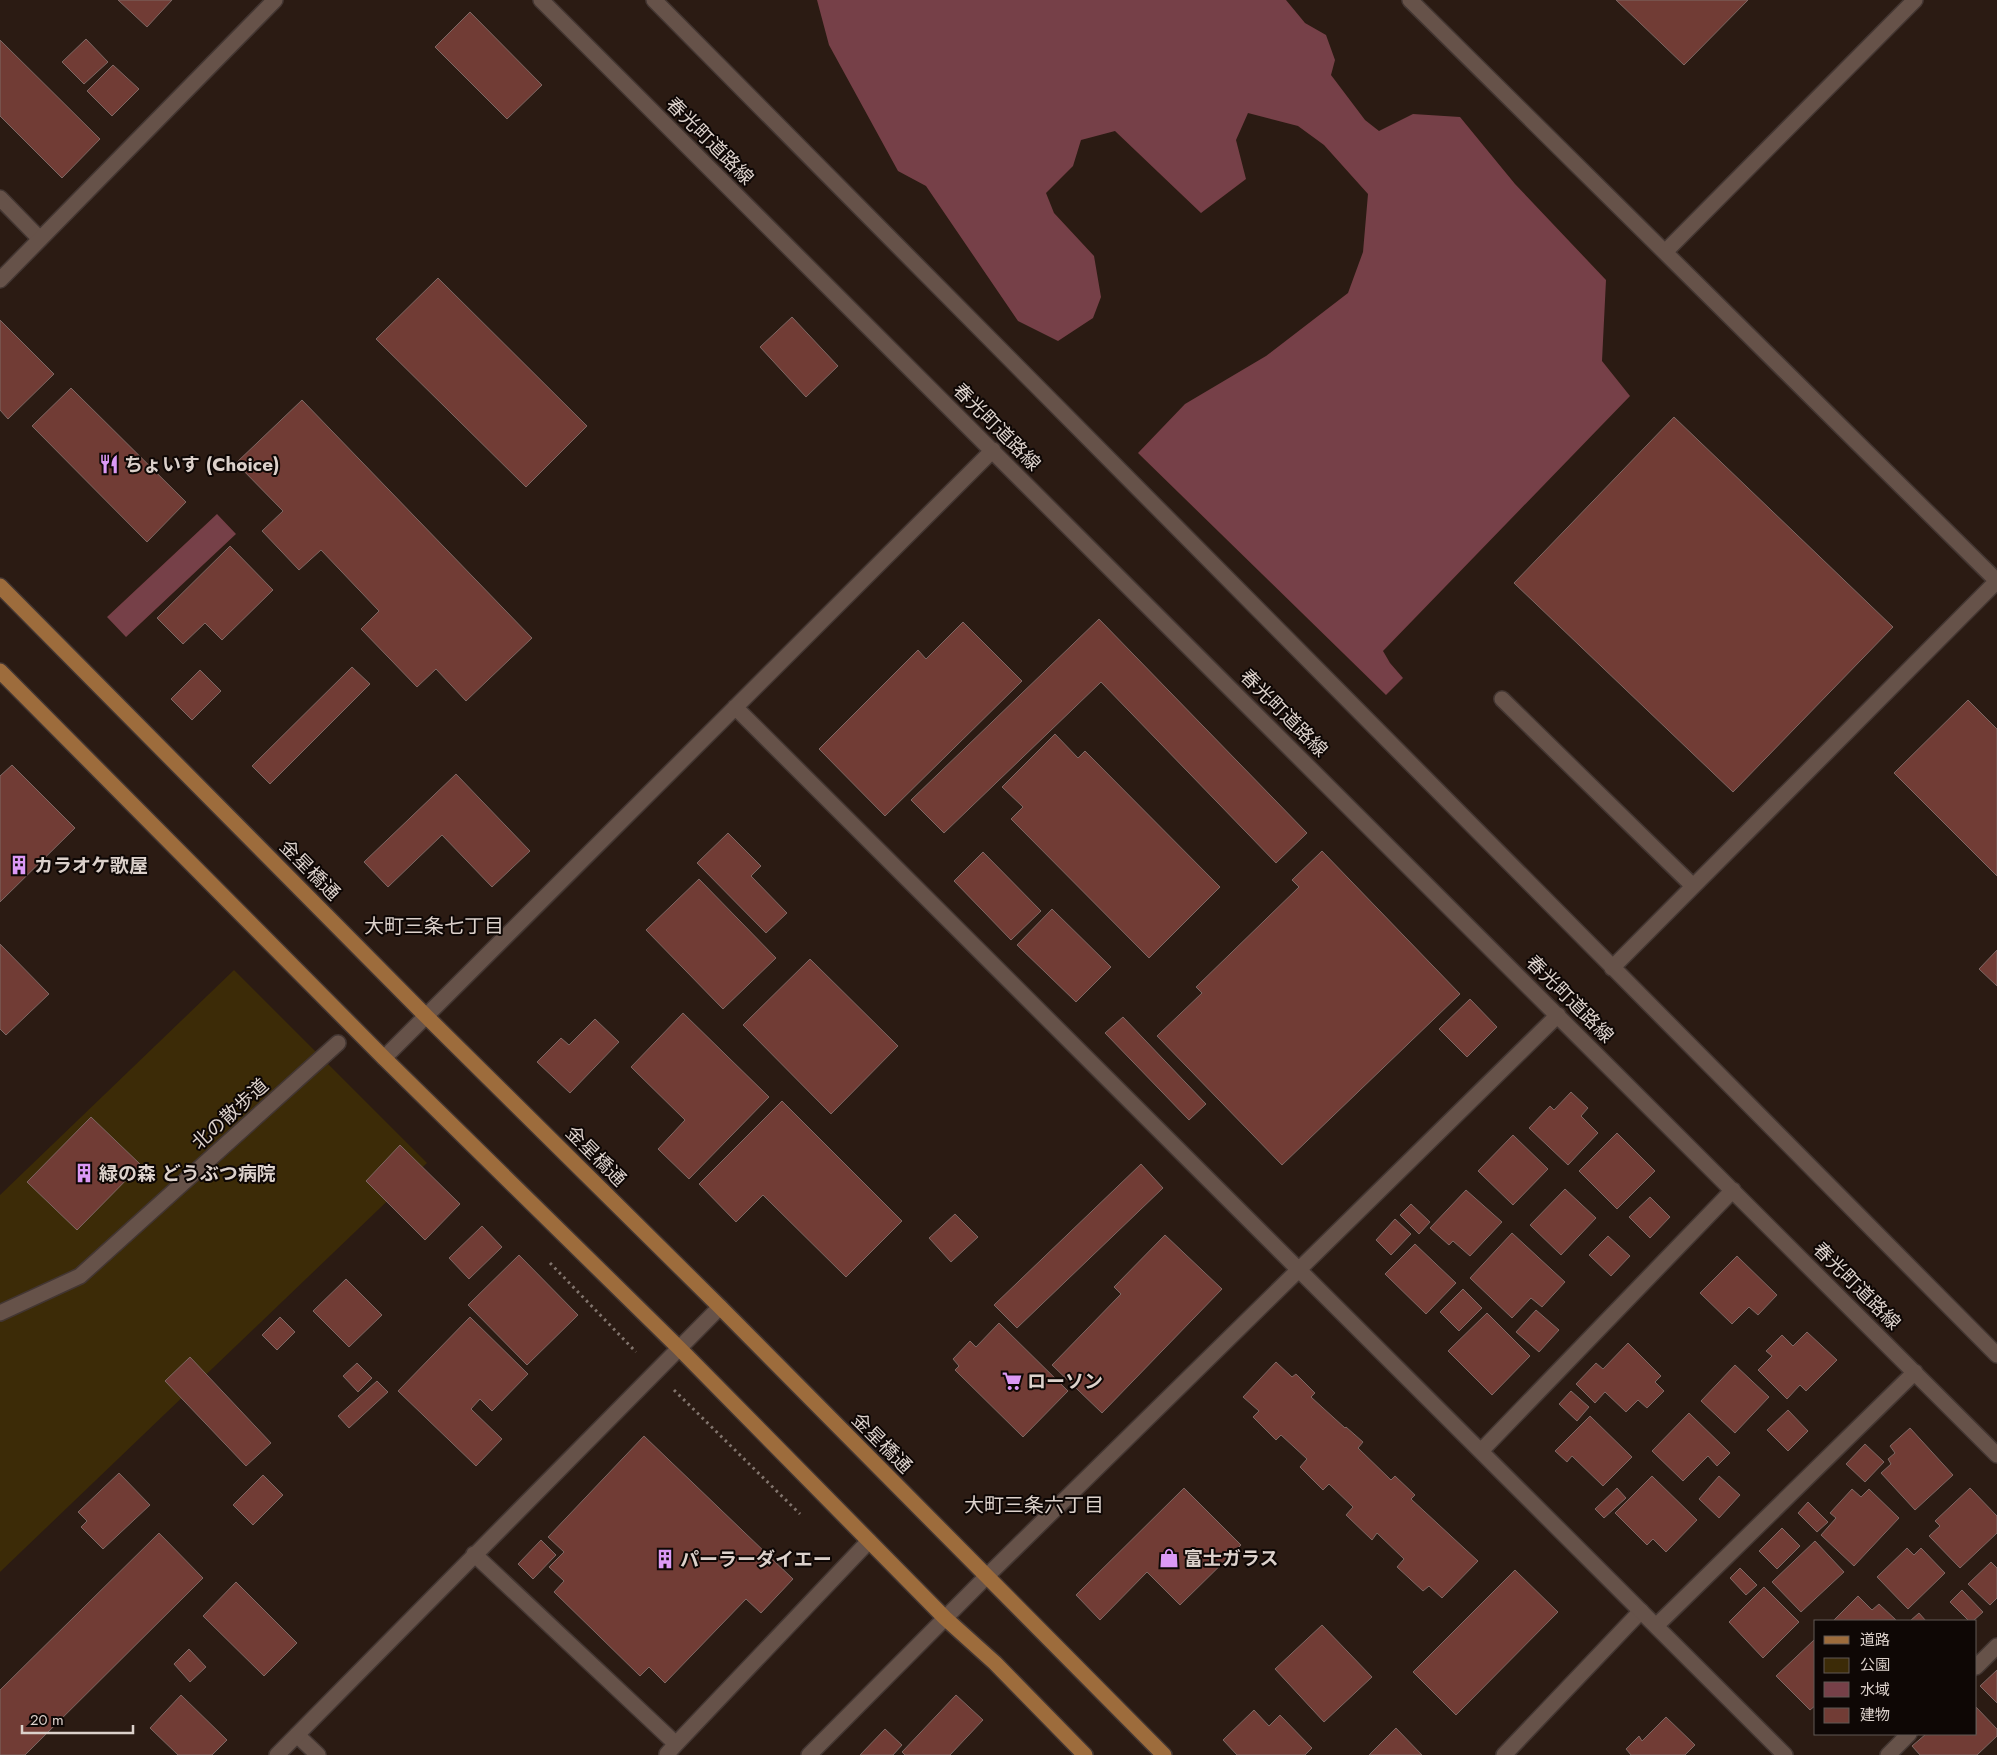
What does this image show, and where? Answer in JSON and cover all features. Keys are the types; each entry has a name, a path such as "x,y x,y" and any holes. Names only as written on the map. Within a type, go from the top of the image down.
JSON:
{"main road":[{"name":"金星橋通","path":"0,586 426,1016 720,1307 1164,1755"},
{"path":"0,671 384,1058 679,1348 945,1618 994,1662 1085,1755"}],"street":[{"path":"0,280 275,0"},
{"name":"春光町道路線","path":"541,0 1997,1455"},
{"path":"654,0 1997,1355"},
{"path":"1410,0 1997,581 1612,968"},
{"path":"1665,252 1915,0"},
{"path":"0,198 40,239"},
{"path":"384,1058 993,450"},
{"path":"1502,699 1693,886"},
{"path":"734,707 1785,1755"},
{"path":"809,1755 1298,1268 1558,1015"},
{"name":"北の散歩道","path":"0,1313 80,1276 338,1043"},
{"path":"1481,1451 1733,1190"},
{"path":"277,1755 720,1307"},
{"path":"1656,1626 1914,1372"},
{"path":"474,1554 673,1749 869,1541"},
{"path":"1504,1755 1640,1611"},
{"path":"1977,1666 1997,1646"},
{"path":"297,1734 318,1755"},
{"path":"1888,1755 1908,1735"}],"green space":[{"path":"234,970 427,1163 0,1572 0,1195"}],"water":[{"path":"817,0 1286,0 1305,23 1326,35 1335,60 1331,75 1365,120 1379,131 1413,114 1460,117 1515,184 1606,280 1602,361 1630,396 1383,651 1390,663 1403,678 1386,695 1138,453 1185,404 1266,356 1348,293 1363,252 1368,194 1324,145 1298,126 1248,113 1236,140 1246,179 1201,213 1115,131 1081,140 1073,166 1046,193 1054,213 1094,256 1101,297 1093,318 1058,341 1018,321 926,186 898,171 829,45"},
{"path":"217,514 236,534 126,637 107,617"}],"building":[{"path":"118,0 172,0 147,27"},
{"path":"1616,0 1748,0 1684,65"},
{"path":"470,12 542,85 507,119 435,47"},
{"path":"86,39 108,62 84,84 62,62"},
{"path":"0,40 100,139 62,178 0,116"},
{"path":"113,65 139,89 112,116 87,91"},
{"path":"438,278 587,426 526,487 376,339"},
{"path":"792,317 838,366 806,397 760,347"},
{"path":"0,320 54,374 8,419 0,410"},
{"name":"ちょいす (Choice)","path":"71,388 186,502 147,542 32,426"},
{"path":"302,400 532,638 466,701 436,669 417,687 361,629 379,611 321,550 299,570 262,531 283,511 236,463"},
{"path":"1674,417 1893,627 1733,792 1514,583"},
{"path":"230,546 273,590 222,640 205,623 183,644 157,618"},
{"path":"1099,619 1307,833 1276,863 1101,682 944,833 911,800"},
{"path":"963,622 1022,681 885,816 819,749 918,650 926,659"},
{"path":"352,667 370,684 270,784 252,766"},
{"path":"200,670 221,691 192,720 171,699"},
{"path":"1968,700 1997,729 1997,876 1894,773"},
{"path":"1055,734 1078,758 1085,751 1220,887 1149,958 1011,819 1023,807 1002,787"},
{"name":"カラオケ歌屋","path":"12,765 75,828 0,902 0,776"},
{"path":"456,774 530,851 492,887 442,835 388,887 364,862"},
{"path":"728,833 761,866 751,876 787,913 766,933 697,863"},
{"path":"1322,851 1460,994 1282,1165 1157,1036 1202,993 1196,987 1299,887 1292,880"},
{"path":"983,852 1041,911 1011,940 954,881"},
{"path":"699,879 776,958 723,1009 646,930"},
{"path":"1052,909 1111,967 1076,1002 1017,945"},
{"path":"0,944 49,994 6,1035 0,1029"},
{"path":"1997,950 1997,986 1979,969"},
{"path":"810,959 898,1046 831,1114 743,1025"},
{"path":"1470,999 1497,1027 1467,1057 1439,1029"},
{"path":"683,1013 769,1097 689,1179 658,1149 685,1120 631,1067"},
{"path":"1123,1017 1206,1104 1189,1120 1105,1033"},
{"path":"595,1019 619,1042 570,1093 537,1062 561,1038 569,1045"},
{"path":"1571,1092 1588,1108 1581,1116 1598,1133 1568,1165 1529,1128 1550,1106 1554,1110"},
{"path":"782,1101 902,1221 846,1277 763,1195 736,1222 699,1184"},
{"name":"緑の森 どうぶつ病院","path":"91,1117 141,1165 77,1230 27,1182"},
{"path":"1617,1133 1655,1171 1617,1209 1579,1171"},
{"path":"1513,1135 1548,1169 1513,1205 1478,1171"},
{"path":"400,1145 460,1204 425,1240 366,1181"},
{"path":"1141,1164 1163,1188 1017,1328 994,1305"},
{"path":"1565,1189 1596,1218 1561,1255 1530,1225"},
{"path":"1466,1190 1502,1222 1470,1256 1453,1241 1449,1245 1430,1228"},
{"path":"1650,1197 1670,1217 1650,1238 1629,1217"},
{"path":"1411,1204 1430,1222 1419,1234 1400,1215"},
{"path":"955,1214 978,1237 951,1262 929,1238"},
{"path":"1395,1219 1411,1234 1391,1255 1376,1240"},
{"path":"482,1226 502,1247 469,1279 449,1258"},
{"path":"1512,1233 1565,1282 1542,1307 1531,1298 1512,1318 1470,1278"},
{"path":"1165,1235 1222,1289 1102,1413 1052,1365 1121,1294 1114,1287"},
{"path":"1608,1236 1630,1256 1611,1276 1589,1255"},
{"path":"1415,1244 1456,1283 1426,1314 1385,1274"},
{"path":"519,1255 578,1315 527,1365 468,1305"},
{"path":"1737,1256 1777,1295 1758,1315 1749,1307 1732,1324 1700,1293"},
{"path":"346,1279 382,1315 349,1347 313,1311"},
{"path":"1463,1289 1482,1308 1459,1331 1440,1312"},
{"path":"1536,1310 1559,1330 1539,1352 1516,1332"},
{"path":"1487,1313 1530,1356 1492,1395 1448,1351"},
{"path":"280,1317 295,1332 277,1350 262,1335"},
{"path":"470,1317 528,1374 492,1411 480,1399 471,1409 502,1439 476,1466 398,1391"},
{"name":"ローソン","path":"999,1323 1068,1391 1023,1437 955,1370 959,1366 953,1359 970,1341 976,1347"},
{"path":"1807,1332 1837,1360 1806,1391 1800,1385 1787,1399 1758,1370 1772,1356 1766,1351 1782,1335 1793,1346"},
{"path":"1628,1343 1661,1376 1655,1382 1664,1391 1647,1408 1638,1400 1626,1412 1605,1392 1595,1403 1576,1384 1596,1363 1603,1369"},
{"path":"190,1357 271,1443 246,1466 165,1381"},
{"path":"1276,1362 1292,1377 1296,1374 1315,1393 1311,1397 1363,1442 1358,1448 1391,1480 1395,1476 1415,1495 1411,1499 1478,1561 1442,1598 1429,1586 1423,1591 1397,1567 1404,1559 1377,1533 1372,1540 1346,1515 1353,1507 1329,1484 1323,1490 1300,1467 1307,1459 1281,1435 1276,1440 1253,1417 1259,1411 1243,1397"},
{"path":"357,1363 372,1378 358,1392 343,1376"},
{"path":"1735,1365 1769,1397 1735,1433 1701,1401"},
{"path":"377,1381 388,1392 349,1428 338,1416"},
{"path":"1571,1391 1589,1407 1577,1421 1559,1404"},
{"path":"1788,1410 1808,1431 1788,1451 1767,1430"},
{"path":"1689,1413 1730,1453 1717,1466 1708,1456 1683,1481 1652,1451"},
{"path":"1590,1416 1632,1457 1603,1486 1572,1456 1567,1462 1555,1451"},
{"path":"1910,1428 1953,1475 1915,1510 1881,1473 1891,1464 1888,1459 1895,1453 1890,1446"},
{"name":"パーラーダイエー","path":"644,1436 793,1579 761,1613 746,1599 665,1683 649,1667 640,1676 554,1592 564,1581 549,1567 564,1552 548,1537"},
{"path":"1865,1444 1884,1462 1865,1482 1846,1464"},
{"path":"119,1473 150,1505 103,1549 81,1527 87,1521 78,1512"},
{"path":"263,1475 283,1495 253,1525 233,1505"},
{"path":"1652,1476 1697,1520 1666,1552 1653,1539 1647,1545 1615,1513"},
{"path":"1719,1476 1740,1495 1719,1518 1699,1499"},
{"name":"富士ガラス","path":"1184,1488 1241,1545 1180,1605 1147,1572 1100,1620 1076,1595"},
{"path":"1617,1488 1626,1498 1604,1518 1595,1509"},
{"path":"1970,1488 1997,1516 1997,1533 1960,1568 1929,1536 1940,1526 1935,1521"},
{"path":"1852,1489 1861,1497 1869,1489 1899,1518 1854,1566 1821,1535 1836,1518 1830,1513"},
{"path":"1808,1502 1828,1522 1817,1532 1798,1513"},
{"path":"1782,1528 1800,1546 1777,1569 1759,1551"},
{"path":"159,1533 203,1578 25,1755 0,1755 0,1690"},
{"path":"541,1540 556,1555 533,1579 518,1564"},
{"path":"1815,1541 1844,1572 1801,1612 1772,1582"},
{"path":"1907,1548 1914,1555 1921,1548 1945,1573 1908,1609 1877,1577"},
{"path":"1991,1562 1997,1568 1997,1598 1990,1605 1968,1584"},
{"path":"1740,1568 1757,1585 1746,1595 1730,1578"},
{"path":"1515,1570 1558,1612 1456,1715 1413,1672"},
{"path":"236,1582 297,1643 264,1676 203,1616"},
{"path":"1764,1587 1799,1622 1763,1658 1729,1622"},
{"path":"1962,1590 1983,1612 1974,1620 1968,1620 1950,1602"},
{"path":"1858,1596 1872,1610 1879,1604 1896,1620 1834,1620"},
{"path":"1919,1613 1925,1620 1911,1620"},
{"path":"1322,1625 1372,1677 1324,1722 1275,1669"},
{"path":"1814,1640 1814,1707 1810,1710 1776,1676"},
{"path":"189,1649 206,1667 190,1682 174,1664"},
{"path":"1997,1670 1997,1703 1980,1686"},
{"path":"181,1695 227,1740 212,1755 178,1755 150,1728"},
{"path":"956,1695 983,1720 950,1755 905,1755 902,1752"},
{"path":"1977,1708 1997,1729 1997,1736 1977,1755 1920,1755 1912,1746 1925,1735 1977,1735"},
{"path":"1254,1710 1269,1726 1280,1715 1312,1748 1305,1755 1237,1755 1223,1740"},
{"path":"1666,1717 1695,1745 1685,1755 1631,1755 1626,1749 1639,1736 1642,1741"},
{"path":"1396,1728 1422,1755 1369,1755"},
{"path":"885,1729 902,1745 893,1755 860,1755"}],"place":[{"name":"ちょいす (Choice)","path":"109,464"},
{"name":"カラオケ歌屋","path":"19,865"},
{"name":"緑の森 どうぶつ病院","path":"84,1173"},
{"name":"ローソン","path":"1012,1381"},
{"name":"富士ガラス","path":"1169,1558"},
{"name":"パーラーダイエー","path":"665,1559"}],"district":[{"name":"大町三条七丁目","path":"434,926"},
{"name":"大町三条六丁目","path":"1034,1505"}]}
